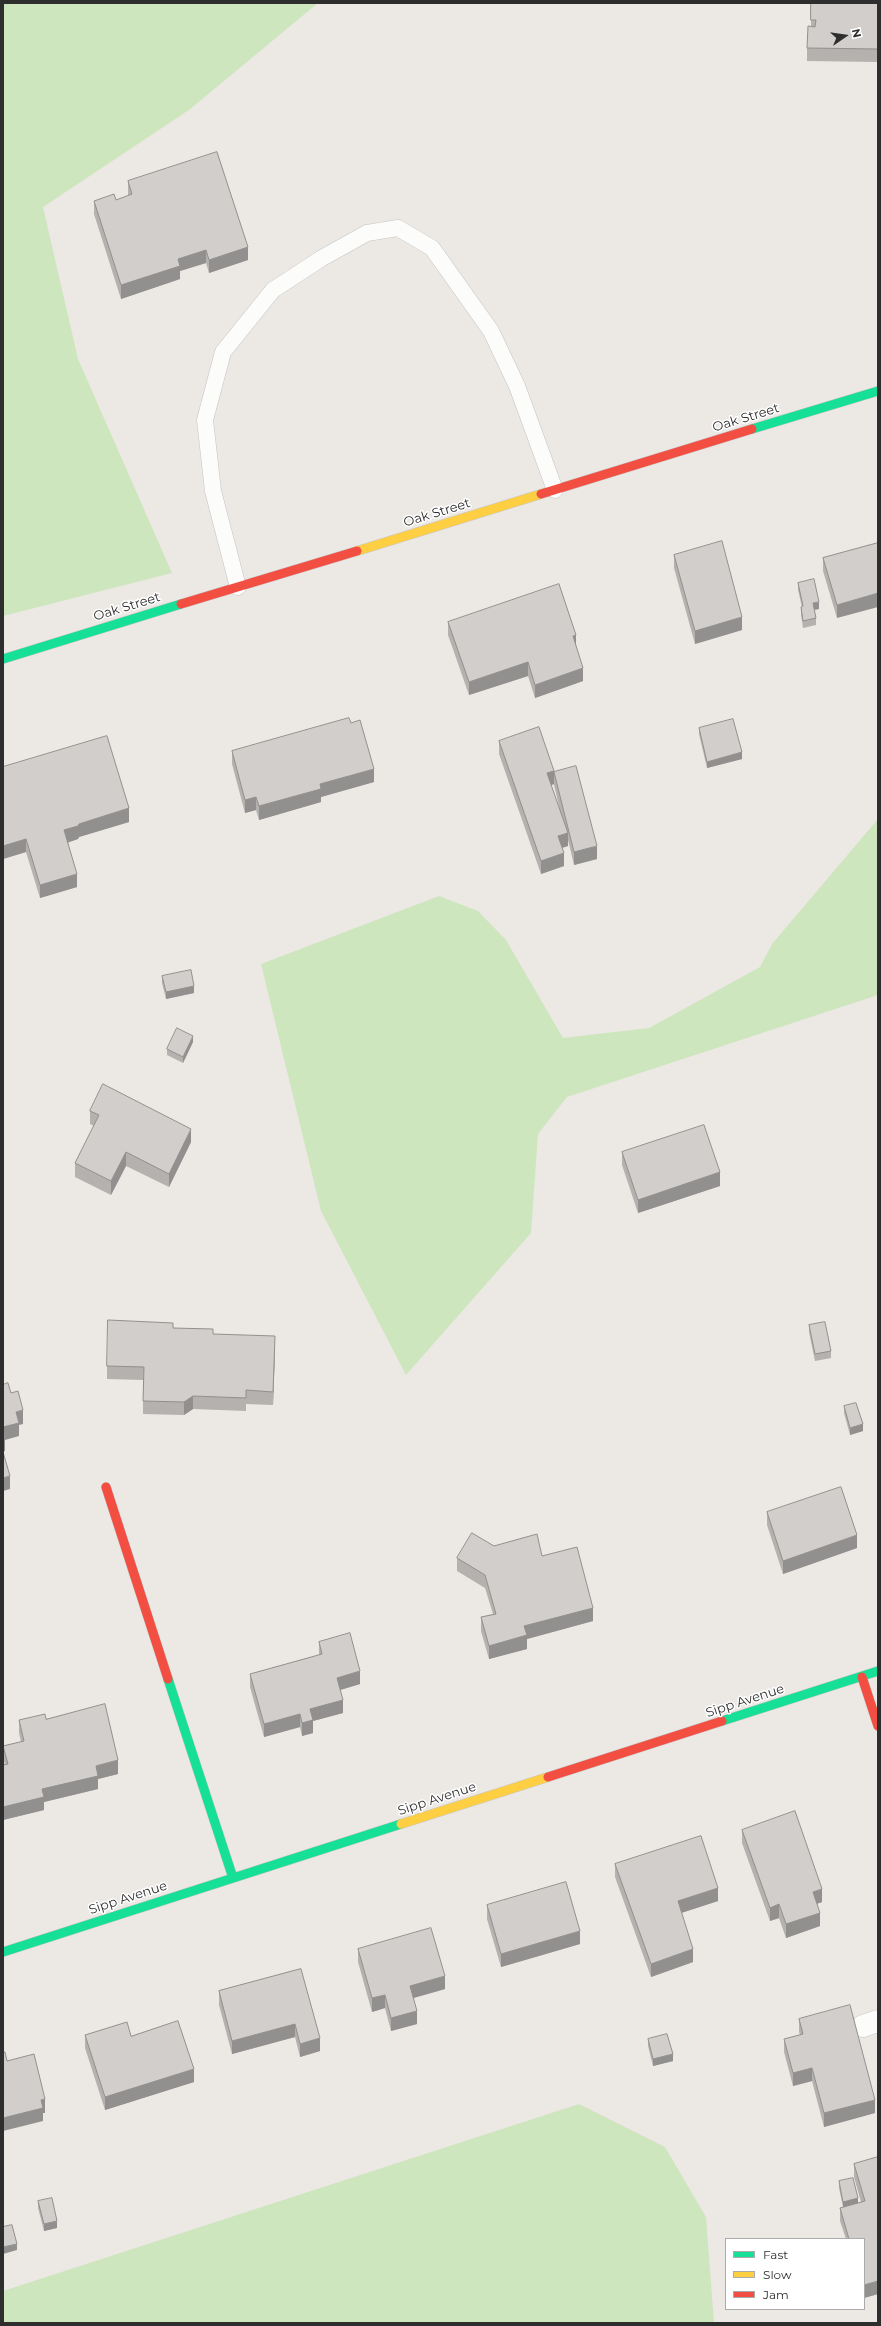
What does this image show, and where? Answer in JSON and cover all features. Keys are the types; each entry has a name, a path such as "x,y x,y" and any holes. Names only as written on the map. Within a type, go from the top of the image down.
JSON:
{"street":[{"name":"Oak Street","path":"3,659 878,391"},
{"path":"106,1487 233,1878"},
{"name":"Sipp Avenue","path":"3,1952 878,1672"},
{"path":"862,1676 878,1726"}],"lane":[{"path":"238,587 213,491 205,420 223,352 273,290 322,258 367,233 398,228 432,248 491,331 517,386 555,490"}],"green space":[{"path":"3,3 318,3 189,110 43,207 78,359 172,573 3,616"},
{"path":"878,819 878,995 567,1097 538,1134 531,1233 406,1375 321,1211 261,964 439,896 478,911 506,940 563,1038 649,1028 760,967 772,944"},
{"path":"579,2104 665,2147 706,2217 714,2323 3,2323 3,2291"}],"building":[{"path":"811,3 878,3 878,49 807,48 808,26 815,27 816,20 811,20"},
{"path":"217,152 248,247 209,260 206,250 178,259 180,266 121,285 94,201 114,194 116,200 132,194 128,181"},
{"path":"722,541 742,617 695,631 674,555"},
{"path":"878,543 878,593 837,605 823,558"},
{"path":"814,579 819,602 813,603 816,618 803,621 801,607 803,606 798,583"},
{"path":"559,584 576,635 573,636 583,668 535,685 528,662 469,682 448,622"},
{"path":"349,718 351,723 360,720 374,769 320,784 321,789 259,806 256,797 245,800 232,751"},
{"path":"733,719 742,752 707,762 699,728"},
{"path":"539,727 554,771 547,773 568,833 558,836 564,853 541,861 499,741"},
{"path":"107,736 129,808 64,830 77,874 40,885 26,839 3,846 3,767"},
{"path":"576,766 597,846 574,852 554,772"},
{"path":"191,970 194,986 166,992 162,976"},
{"path":"177,1028 193,1036 183,1057 167,1049"},
{"path":"103,1084 191,1129 169,1174 126,1152 111,1181 75,1163 99,1115 90,1111"},
{"path":"704,1125 720,1172 638,1200 622,1152"},
{"path":"108,1320 173,1323 173,1328 213,1329 213,1334 275,1336 273,1392 246,1390 246,1398 193,1396 184,1402 143,1401 144,1367 107,1366"},
{"path":"825,1322 831,1351 815,1354 809,1325"},
{"path":"8,1383 11,1393 18,1391 23,1410 16,1412 19,1423 3,1427 3,1385"},
{"path":"856,1403 863,1424 850,1428 844,1406"},
{"path":"3,1452 10,1476 3,1478"},
{"path":"841,1487 857,1535 783,1561 767,1512"},
{"path":"472,1533 494,1546 537,1534 542,1556 577,1547 593,1608 524,1626 527,1635 489,1646 481,1617 496,1614 485,1575 457,1558"},
{"path":"350,1633 360,1671 337,1678 343,1700 310,1709 313,1720 302,1723 300,1714 264,1724 250,1674 322,1654 319,1642"},
{"path":"105,1704 118,1760 96,1766 98,1776 42,1789 44,1797 3,1807 3,1765 8,1764 3,1746 24,1741 19,1720 45,1714 46,1719"},
{"path":"795,1811 822,1889 813,1892 820,1913 786,1924 779,1904 770,1908 742,1830"},
{"path":"701,1836 718,1888 678,1901 693,1949 651,1964 615,1864"},
{"path":"566,1882 580,1931 501,1954 487,1905"},
{"path":"431,1928 445,1976 410,1986 417,2011 391,2018 385,1995 372,1998 358,1949"},
{"path":"301,1969 320,2038 300,2044 295,2024 232,2041 219,1991"},
{"path":"850,2005 875,2100 824,2113 812,2068 793,2073 784,2039 803,2034 799,2019"},
{"path":"178,2021 194,2069 105,2097 85,2035 127,2022 131,2036"},
{"path":"667,2034 673,2054 653,2059 648,2039"},
{"path":"3,2052 5,2052 7,2061 34,2054 45,2099 41,2100 43,2108 3,2118"},
{"path":"878,2157 878,2281 865,2285 865,2238 849,2238 840,2208 865,2201 854,2164"},
{"path":"853,2178 858,2198 843,2202 839,2181"},
{"path":"52,2198 57,2221 44,2224 38,2201"},
{"path":"12,2225 17,2244 3,2247 3,2227"}],"traffic: fast":[{"path":"752,429 878,391"},
{"path":"3,659 181,604"},
{"path":"722,1721 878,1671"},
{"path":"168,1679 233,1878"},
{"path":"3,1952 401,1824"}],"traffic: slow":[{"path":"357,551 541,494"},
{"path":"401,1824 548,1777"}],"traffic: jam":[{"path":"541,494 752,429"},
{"path":"181,604 357,551"},
{"path":"106,1487 168,1679"},
{"path":"862,1677 878,1726"},
{"path":"548,1777 722,1721"}]}
